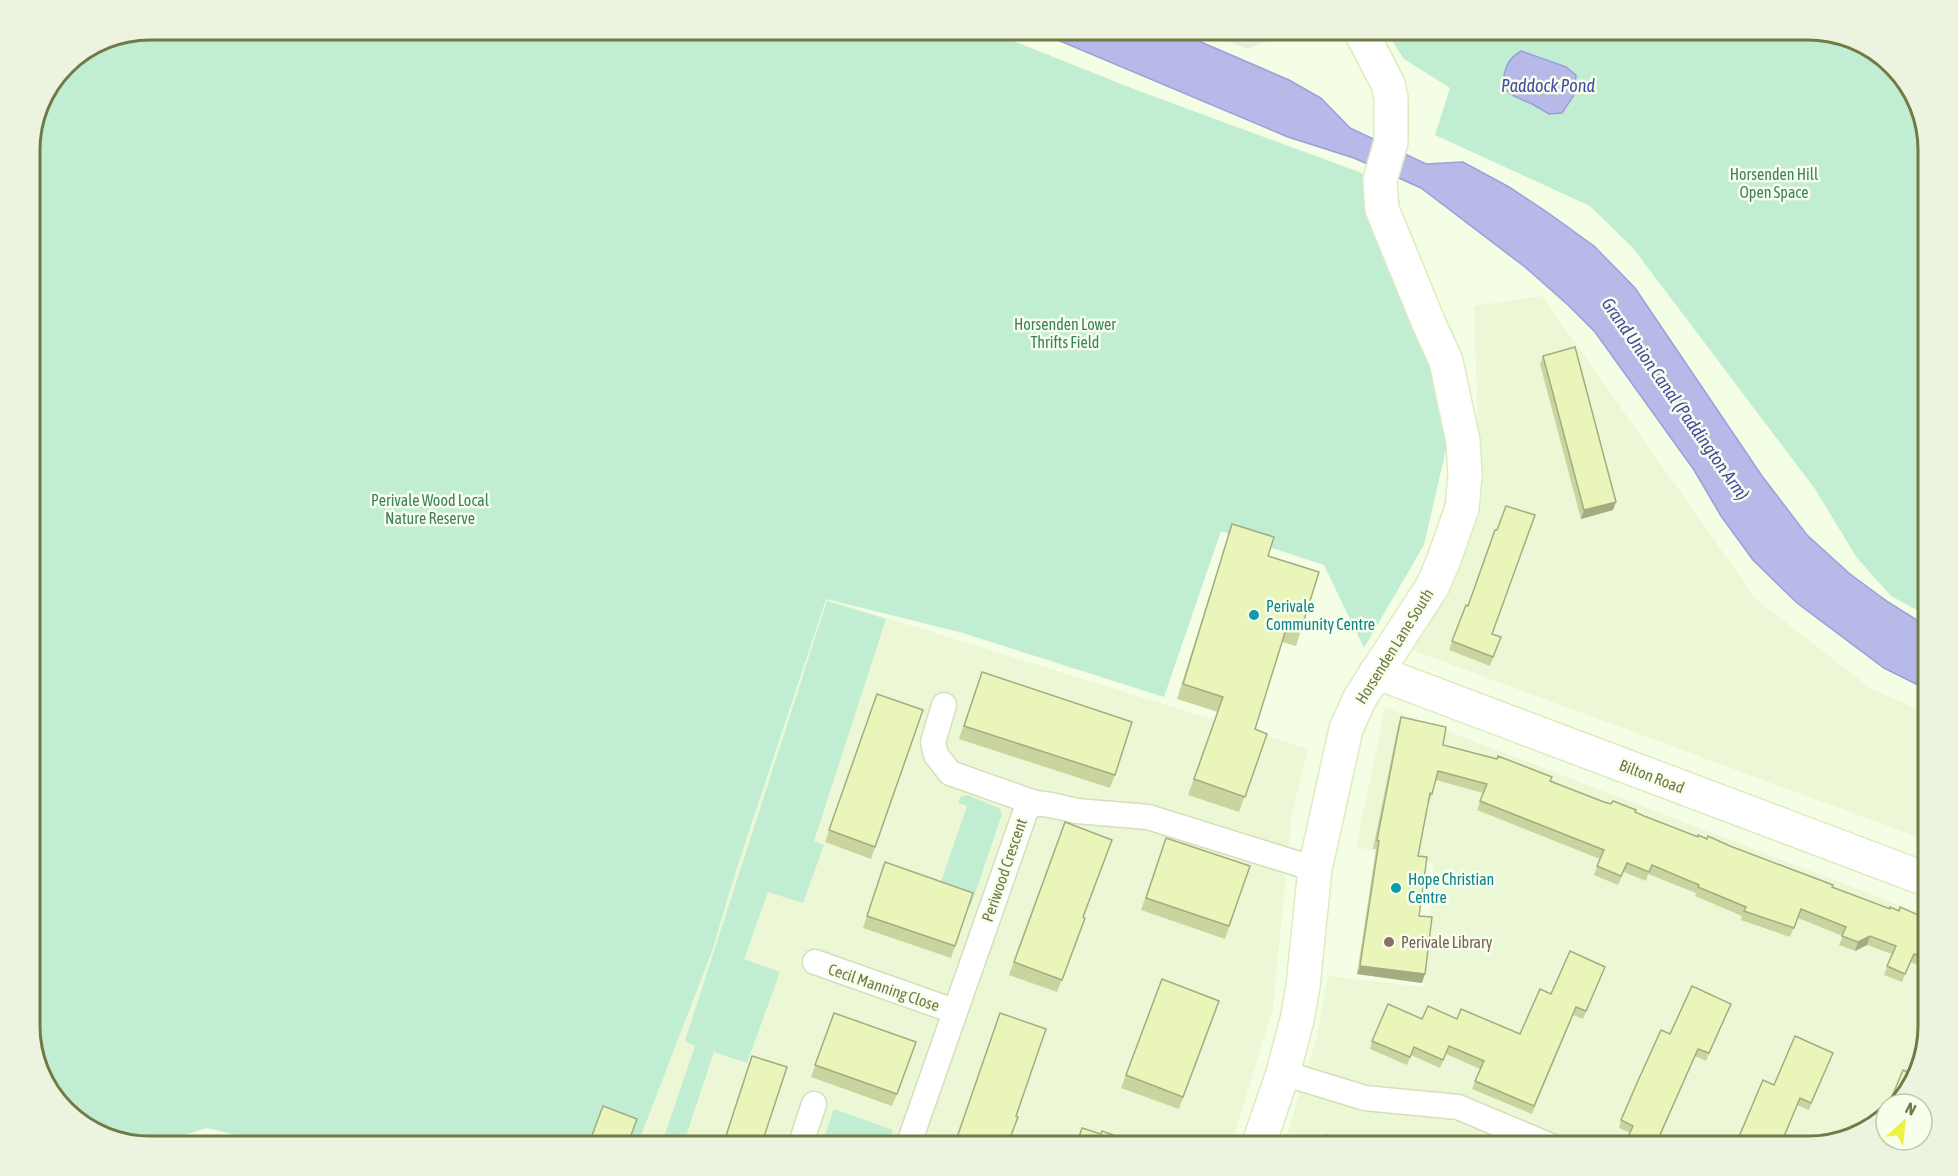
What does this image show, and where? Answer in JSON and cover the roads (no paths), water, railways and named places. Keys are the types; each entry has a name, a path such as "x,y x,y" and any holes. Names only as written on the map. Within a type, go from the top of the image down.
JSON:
{"street":[{"name":"Horsenden Lane South","path":"1261,1136 1283,1073 1297,1020 1303,986 1315,869 1346,729 1360,698 1420,608 1443,562 1462,508 1465,475 1463,441 1446,361 1382,209 1380,180 1391,142 1391,98 1388,84 1365,40"},
{"name":"Bilton Road","path":"1376,672 1918,876"},
{"path":"944,705 933,742 936,754 950,773 1035,803"},
{"name":"Periwood Crescent","path":"911,1136 1026,810 1035,803 1077,811 1148,817 1315,869"},
{"name":"Cecil Manning Close","path":"815,962 954,1011"},
{"path":"1283,1073 1365,1098 1458,1107 1527,1136"},
{"path":"803,1136 814,1104"}],"water":[{"name":"Grand Union Canal (Paddington Arm)","path":"1059,40 1197,40 1289,80 1321,98 1350,128 1426,164 1463,162 1509,187 1594,246 1635,288 1762,476 1807,535 1850,574 1918,620 1918,685 1884,668 1797,603 1753,560 1721,516 1694,470 1595,332 1525,267 1421,188 1354,158 1288,137"},
{"name":"Paddock Pond","path":"1521,51 1566,67 1576,75 1574,95 1562,113 1549,114 1514,96 1502,87 1509,62"}],"place":[{"name":"Perivale Community Centre","path":"1254,615"},
{"name":"Hope Christian Centre","path":"1396,888"},
{"name":"Perivale Library","path":"1389,942"}],"park label":[{"name":"Horsenden Hill Open Space","path":"1774,183"},
{"name":"Horsenden Lower Thrifts Field","path":"1065,333"},
{"name":"Perivale Wood Local Nature Reserve","path":"430,509"}]}
